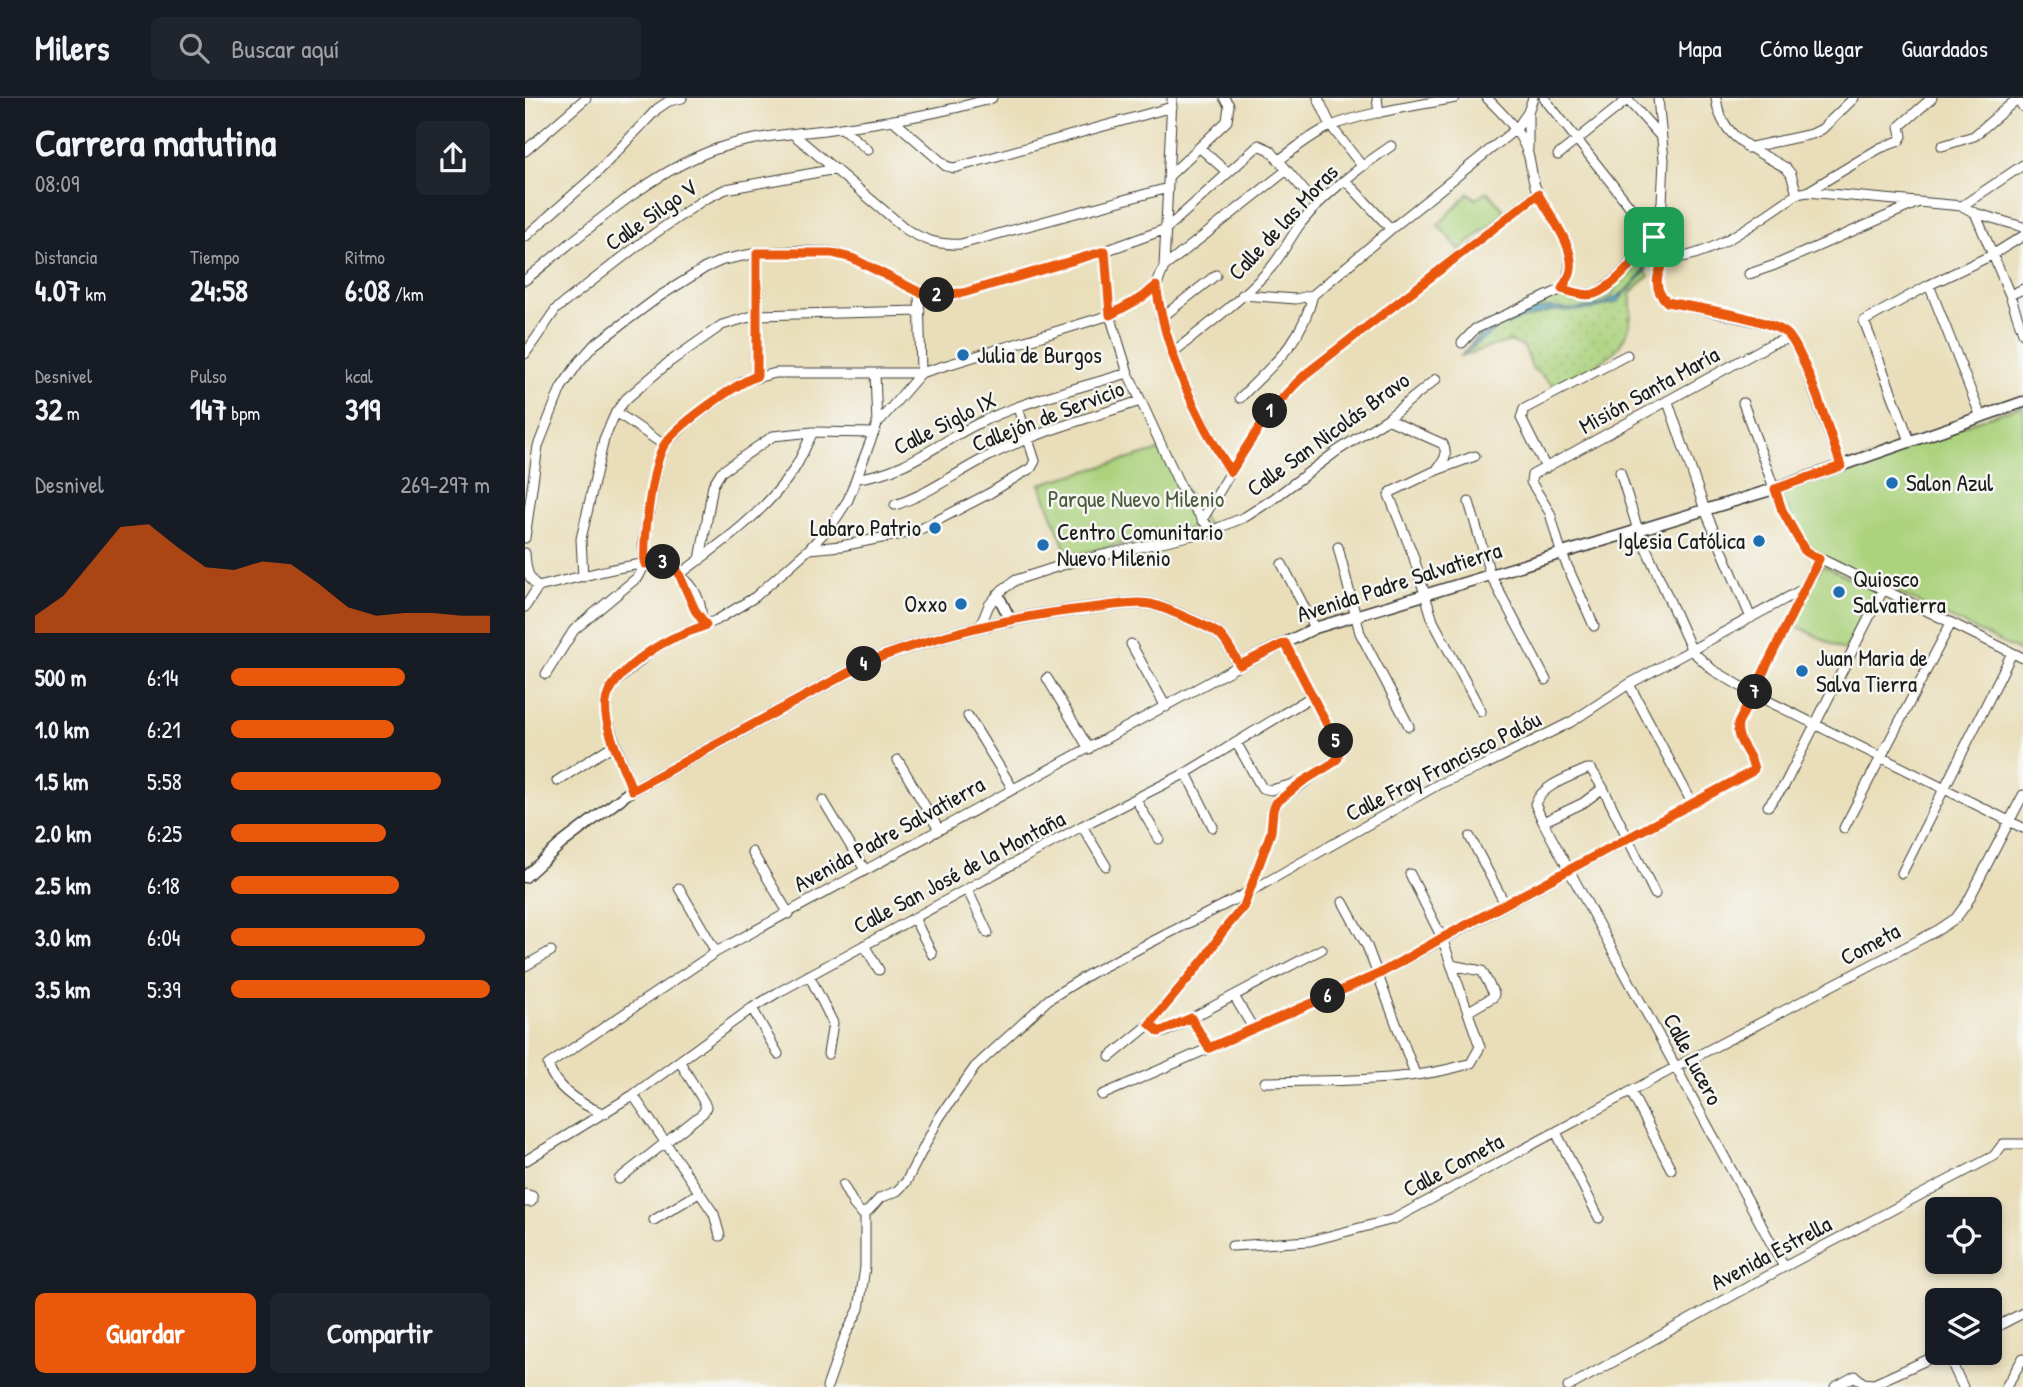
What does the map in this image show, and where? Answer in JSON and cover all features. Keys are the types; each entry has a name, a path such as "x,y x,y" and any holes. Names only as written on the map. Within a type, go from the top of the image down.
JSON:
{"main road":[{"name":"Avenida Padre Salvatierra","path":"1240,665 1315,628 1356,614 1775,489 2023,402"},
{"path":"998,595 1011,621"},
{"path":"525,877 561,844 632,790 868,662 899,650 1011,621 1080,609 1150,604 1220,635 1240,665"}],"street":[{"path":"525,151 586,98"},
{"path":"525,237 593,177 657,109 682,98"},
{"path":"525,279 613,210 693,158 720,148 951,110 992,98"},
{"path":"1169,176 1227,121 1229,105 1224,98"},
{"path":"1318,98 1331,126 1362,166"},
{"path":"1377,98 1379,113"},
{"path":"1279,160 1317,132 1331,126 1379,113 1455,98"},
{"path":"1462,343 1475,330 1562,289 1570,275 1571,260 1567,243 1538,194 1528,155 1517,128 1487,98"},
{"path":"1242,295 1296,299 1313,295 1517,128 1528,113 1533,98"},
{"path":"1544,98 1654,237 1672,255 1685,257 1718,244 1880,148 1899,141 1902,136 1900,126 1932,98"},
{"path":"1562,289 1585,294 1597,293 1617,278 1654,237 1662,203 1662,138 1658,98"},
{"path":"1716,98 1723,124 1747,148 1786,168 1802,193"},
{"path":"1747,148 1812,135 1854,98"},
{"path":"1942,146 1974,136 2017,98 2023,107"},
{"path":"1558,155 1627,99 1662,138"},
{"path":"546,674 574,630 639,576 645,564 643,544 657,465 664,445 688,421 743,381 776,373 921,373 1110,315 1143,297 1156,286 1164,267 1172,103 954,169 946,166 894,120"},
{"path":"1528,113 1528,155"},
{"path":"842,128 868,150"},
{"path":"793,134 907,230 923,239 944,245 961,244 1168,188"},
{"path":"525,538 538,446 561,388 579,362 618,326 705,268 723,260 757,253 832,253 852,258 919,292 932,295 963,293 1105,251 1166,229 1259,145 1270,149 1317,206"},
{"name":"Calle de las Moras","path":"1172,353 1268,272 1301,223 1317,206 1362,166 1391,146"},
{"path":"1200,148 1227,172"},
{"path":"1962,206 2023,165"},
{"name":"Calle Silgo V","path":"525,354 556,309 641,243 703,200 726,189 835,169"},
{"path":"1164,267 1287,170"},
{"path":"1345,180 1391,229"},
{"path":"1802,193 1962,206 2023,227"},
{"path":"1202,520 1272,409 1286,392 1538,194"},
{"path":"1749,274 1921,202"},
{"path":"1975,212 2023,333"},
{"path":"1910,441 1864,324 1866,318 1992,255 2023,236"},
{"path":"1105,251 1110,315 1128,373 1183,492 1211,531"},
{"path":"757,253 757,376"},
{"path":"1672,255 1658,274 1659,296 1667,302 1769,324 1791,338 1800,354 1841,466"},
{"path":"1161,318 1216,275"},
{"path":"1929,285 1981,417"},
{"path":"1156,286 1161,318 1172,353 1191,399 1231,472"},
{"path":"2010,295 2023,289"},
{"path":"700,559 713,485 721,472 773,436 875,429 921,373 919,292"},
{"path":"1240,398 1294,342 1307,317 1313,295"},
{"path":"583,577 581,539 586,512 598,458 616,412 626,399 668,363 710,331 736,319 756,315 920,312"},
{"name":"Misión Santa María","path":"1561,552 1550,513 1531,482 1532,475 1771,344 1791,338"},
{"path":"1546,468 1521,418 1524,408 1627,355"},
{"path":"632,790 607,720 605,701 614,684 651,651 671,639 706,625 755,597 834,523 858,478 875,429 875,373"},
{"name":"Calle Siglo IX","path":"858,478 897,470 980,422 1128,373"},
{"name":"Calle San Nicolás Bravo","path":"980,627 989,605 1016,580 1072,562 1211,531 1245,517 1387,419 1436,379"},
{"name":"Callejón de Servicio","path":"895,505 916,499 991,455 1028,439 1140,401"},
{"path":"1668,402 1705,510 1751,618"},
{"path":"1742,404 1782,510 1805,551 2023,658"},
{"path":"809,549 917,531 1031,468 1035,461 1018,408"},
{"path":"616,412 664,445"},
{"path":"1387,419 1443,444 1445,458 1437,470"},
{"path":"681,576 746,523 774,494 795,468 813,432"},
{"path":"1475,456 1437,470 1389,495 1413,555 1433,621 1481,711"},
{"path":"1620,472 1638,530 1692,651 1713,670 1881,759 2023,828"},
{"path":"1469,502 1490,573 1546,680"},
{"path":"1338,547 1360,633 1409,726"},
{"path":"1561,552 1594,625"},
{"path":"525,553 525,569 530,580 538,587"},
{"path":"1102,1095 1379,974 1751,772 1754,769 1753,763 1739,738 1738,724 1819,559"},
{"path":"525,607 538,587 645,564 670,563 675,565 695,610 706,625"},
{"path":"1282,564 1315,628"},
{"name":"Calle Fray Francisco Palóu","path":"865,1212 880,1198 897,1191 906,1182 939,1118 975,1067 1049,999 1091,973 1251,891 1439,784 1487,764 1571,722 1629,684 1805,588"},
{"path":"1769,806 1784,786 1817,725 1883,590"},
{"path":"1844,828 1951,624"},
{"path":"1110,1057 1150,1024 1244,906 1271,832 1276,803 1302,782 1333,763 1339,754 1339,748 1285,643"},
{"path":"1131,644 1166,707"},
{"path":"1902,873 2012,653"},
{"name":"Avenida Padre Salvatierra","path":"604,1114 585,1106 568,1093 551,1076 548,1065 716,952 1240,665"},
{"path":"1048,678 1089,749"},
{"path":"1629,684 1692,803"},
{"name":"Calle San José de la Montaña","path":"525,1161 633,1095 752,1008 1237,744 1311,696"},
{"path":"968,716 1013,789"},
{"path":"557,781 615,744"},
{"path":"1237,744 1262,788 1271,790 1302,782"},
{"path":"898,760 939,830"},
{"name":"Calle Lucero","path":"1603,788 1591,769 1587,769 1550,787 1535,804 1784,1267"},
{"path":"1185,773 1213,827"},
{"path":"1543,822 1583,803 1603,788 1655,894"},
{"name":"Cometa","path":"1676,1067 1938,930 1956,918 1967,903 2023,795"},
{"path":"823,800 865,870"},
{"path":"1136,800 1159,839"},
{"path":"1082,827 1106,866"},
{"path":"1470,837 1505,904"},
{"path":"752,852 789,914"},
{"path":"1265,1082 1327,1081 1415,1074 1457,1068 1471,1063 1480,1047 1469,1011 1442,938 1410,874"},
{"path":"679,888 716,952"},
{"path":"967,889 988,933"},
{"path":"1343,902 1379,974 1415,1074"},
{"path":"914,918 932,954"},
{"path":"864,945 879,970"},
{"path":"1150,1024 1159,1032 1322,949"},
{"path":"525,966 551,951"},
{"path":"1451,965 1482,971 1494,994 1469,1011"},
{"path":"809,975 833,1023 828,1054"},
{"path":"1234,996 1253,1028"},
{"path":"752,1008 778,1054"},
{"path":"1191,1018 1209,1048"},
{"path":"619,1179 703,1114 706,1107 680,1062"},
{"name":"Calle Cometa","path":"1232,1246 1310,1241 1394,1219 1676,1067"},
{"path":"1631,1092 1671,1169"},
{"path":"633,1095 714,1214 720,1236"},
{"path":"1556,1132 1599,1218"},
{"name":"Avenida Estrella","path":"1568,1387 1784,1267 1994,1156 2003,1144 2023,1144"},
{"path":"827,1387 845,1336 859,1309 865,1267 865,1212 861,1213 854,1205 843,1185"},
{"path":"653,1220 699,1193"},
{"path":"525,1194 533,1199 531,1202 525,1202"},
{"path":"2002,1324 2023,1313"},
{"path":"2006,1387 2023,1358"},
{"path":"1835,1387 1855,1376 1863,1383 1874,1384 1925,1362"},
{"path":"1951,1365 1963,1387"}],"green space":[{"path":"1487,191 1505,212 1460,250 1438,225 1469,193 1475,199"},
{"path":"1640,264 1649,276 1630,293 1631,313 1628,329 1621,343 1612,354 1585,371 1553,385 1532,368 1524,347 1510,341 1461,356 1479,334 1548,295 1597,300 1610,297"},
{"path":"2023,405 2023,653 1809,550 1778,490"},
{"name":"Parque Nuevo Milenio","path":"1161,450 1208,525 1068,556 1040,484"},
{"path":"1823,565 1878,592 1845,651 1791,623"}],"water":[{"path":"1648,263 1646,271 1617,302 1588,310 1550,311 1502,325 1461,356 1489,331 1524,313 1548,308 1586,308 1608,301 1627,290"}],"place":[{"name":"Julia de Burgos","path":"963,355"},
{"name":"Salon Azul","path":"1892,483"},
{"name":"Labaro Patrio","path":"935,528"},
{"name":"Iglesia Católica","path":"1759,541"},
{"name":"Centro Comunitario Nuevo Milenio","path":"1043,545"},
{"name":"Quiosco Salvatierra","path":"1839,592"},
{"name":"Oxxo","path":"961,604"},
{"name":"Juan Maria de Salva Tierra","path":"1802,671"}],"route":[{"path":"1538,194 1567,243 1571,268 1562,289 1591,295 1597,293 1617,278 1654,237 1668,251 1658,274 1657,286 1659,296 1667,302 1769,324 1786,332 1791,338 1800,354 1841,466 1775,489 1782,510 1805,551 1819,559 1738,724 1739,738 1754,769 1379,974 1209,1048 1191,1018 1159,1032 1150,1024 1244,906 1271,832 1276,803 1302,782 1333,763 1338,758 1339,748 1285,643 1240,665 1220,635 1150,604 1067,610 980,627 899,650 868,662 632,790 607,720 605,701 614,684 651,651 671,639 706,625 695,610 675,565 662,562 645,564 643,544 657,465 664,445 688,421 743,381 757,376 757,253 832,253 852,258 919,292 948,295 963,293 1105,251 1110,315 1143,297 1156,286 1161,318 1172,353 1191,399 1231,472 1255,433 1286,392 1538,194"}]}
